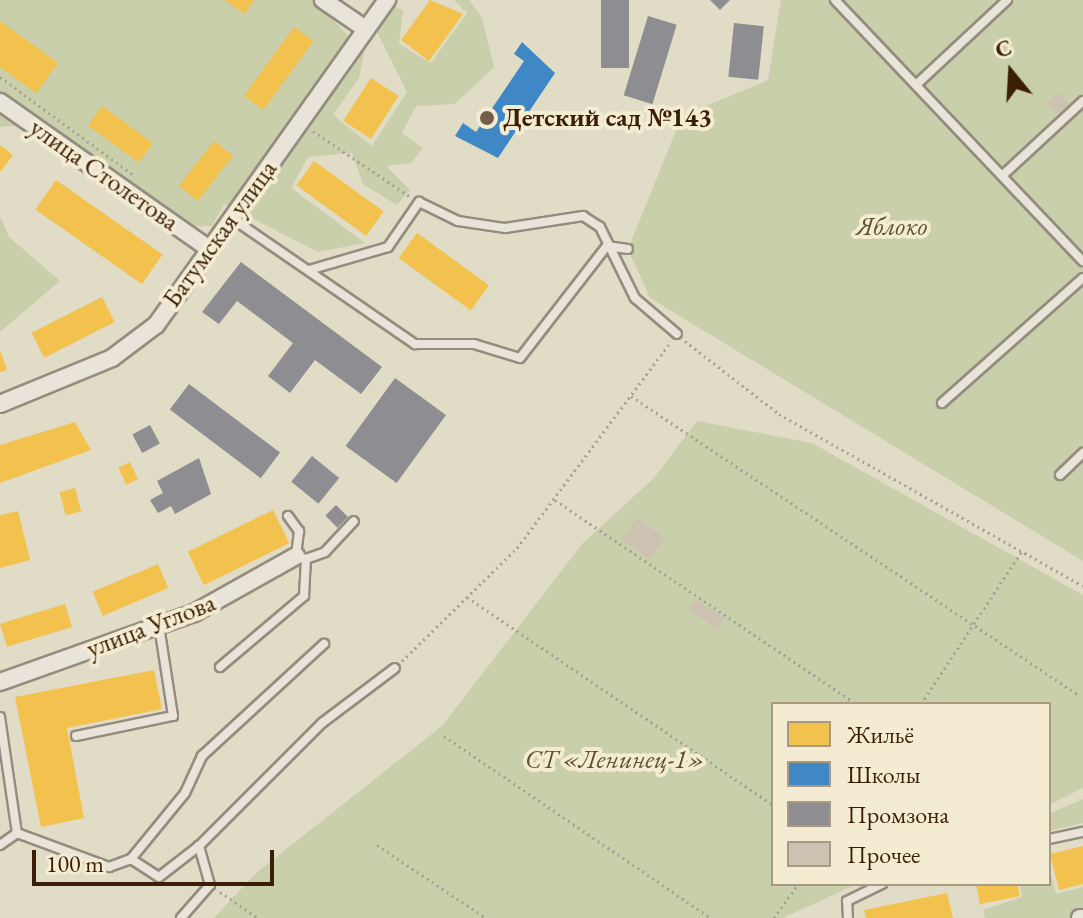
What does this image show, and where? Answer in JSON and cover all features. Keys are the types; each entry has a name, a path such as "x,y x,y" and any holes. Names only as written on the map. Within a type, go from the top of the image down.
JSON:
{"street":[{"path":"323,0 364,28"},
{"name":"Батумская улица","path":"0,404 112,358 156,325 364,28 387,0"},
{"name":"улица Столетова","path":"0,102 209,249"},
{"name":"улица Углова","path":"0,682 159,626 301,557"}],"lane":[{"path":"835,0 1083,261"},
{"path":"917,84 1007,0"},
{"path":"1003,175 1083,101"},
{"path":"309,270 388,247 419,202 458,221 505,228 583,216 600,227 635,298 677,334"},
{"path":"233,219 415,344 474,344 520,358 607,246"},
{"path":"607,246 628,249"},
{"path":"942,403 1083,278"},
{"path":"1060,475 1083,453"},
{"path":"220,667 304,596 299,531 288,516"},
{"path":"301,557 325,552 354,521"},
{"path":"76,736 173,716 159,626"},
{"path":"17,833 109,867 131,859 185,793 202,756 324,644"},
{"path":"131,859 159,877 199,846 322,723 395,668"},
{"path":"0,717 17,833"},
{"path":"1051,839 1083,832"},
{"path":"0,845 17,833"},
{"path":"181,918 210,885 199,846"},
{"path":"848,918 847,901 878,886"}],"path":[{"path":"0,77 141,180"},
{"path":"299,123 419,202"},
{"path":"395,668 467,597 555,500 677,334 779,414 1083,586"},
{"path":"631,396 972,627 1080,696"},
{"path":"555,500 853,702"},
{"path":"922,702 1022,551"},
{"path":"467,597 771,804"},
{"path":"444,736 711,918"},
{"path":"377,845 486,918"},
{"path":"210,885 258,918"},
{"path":"774,918 797,886"}],"green space":[{"path":"0,0 315,0 364,53 359,78 333,115 372,146 407,92 375,28 390,5 403,10 399,44 431,63 467,13 454,0 469,0 482,18 494,67 455,104 416,106 402,133 423,148 411,163 386,166 410,190 397,205 363,184 352,153 308,157 291,188 365,243 318,252 224,204 212,226 188,226 42,124 0,127"},
{"name":"Яблоко","path":"781,0 1083,0 1083,561 650,298 628,249 682,116 768,80"},
{"path":"0,216 9,237 60,281 0,332"},
{"name":"СТ «Ленинец-1»","path":"697,421 812,443 1083,595 1083,788 1051,804 1051,702 771,702 771,886 853,886 783,918 214,918 256,873 442,726 583,543 654,478"},
{"path":"1083,799 1083,823 1051,831 1051,813"},
{"path":"1051,874 1056,894 1083,887 1083,918 985,918 983,910 1022,897 1020,886 1051,886"}],"building: Жильё":[{"path":"225,0 254,0 244,14"},
{"path":"430,0 463,14 429,61 401,40"},
{"path":"0,21 58,63 36,93 0,67"},
{"path":"294,27 313,41 263,110 244,96"},
{"path":"371,78 399,96 371,139 343,121"},
{"path":"102,106 153,143 139,162 88,125"},
{"path":"214,141 233,156 198,201 179,186"},
{"path":"0,145 13,155 0,172"},
{"path":"314,161 384,212 366,236 296,185"},
{"path":"56,180 162,255 142,284 35,209"},
{"path":"417,233 489,285 471,310 399,258"},
{"path":"102,297 115,322 44,358 32,333"},
{"path":"0,350 7,370 0,372"},
{"path":"75,422 91,450 0,483 0,445"},
{"path":"130,462 138,479 126,485 118,467"},
{"path":"75,488 81,511 66,515 60,492"},
{"path":"273,510 289,543 204,585 188,552"},
{"path":"18,511 30,560 0,568 0,515"},
{"path":"158,564 168,588 103,616 93,592"},
{"path":"65,604 72,627 7,647 0,624"},
{"path":"154,670 162,709 67,728 84,818 41,827 15,697"},
{"path":"1083,846 1083,884 1059,890 1051,854"},
{"path":"976,886 1018,886 1020,896 980,904"},
{"path":"947,893 953,918 866,918 864,910"}],"building: Школы":[{"path":"522,42 555,73 498,158 455,136 463,123 476,132 524,61 514,54"}],"building: Промзона":[{"path":"601,0 629,0 629,68 601,68"},
{"path":"710,0 730,0 720,10"},
{"path":"648,16 677,25 652,104 624,95"},
{"path":"734,23 764,26 758,80 728,77"},
{"path":"241,262 382,367 361,394 315,360 290,393 268,376 293,343 237,301 219,324 202,312"},
{"path":"395,378 446,415 397,483 346,446"},
{"path":"189,384 280,453 261,478 170,410"},
{"path":"150,425 160,444 142,453 132,434"},
{"path":"312,456 339,478 318,504 291,482"},
{"path":"199,458 211,494 175,514 171,506 158,513 150,500 163,493 157,481"},
{"path":"336,505 348,517 337,528 325,516"}],"building: Прочее":[{"path":"1059,92 1069,103 1057,114 1047,103"},
{"path":"637,518 665,538 649,559 622,539"},
{"path":"696,600 724,618 717,628 689,610"}],"place":[{"name":"Детский сад №143","path":"487,118"}]}
